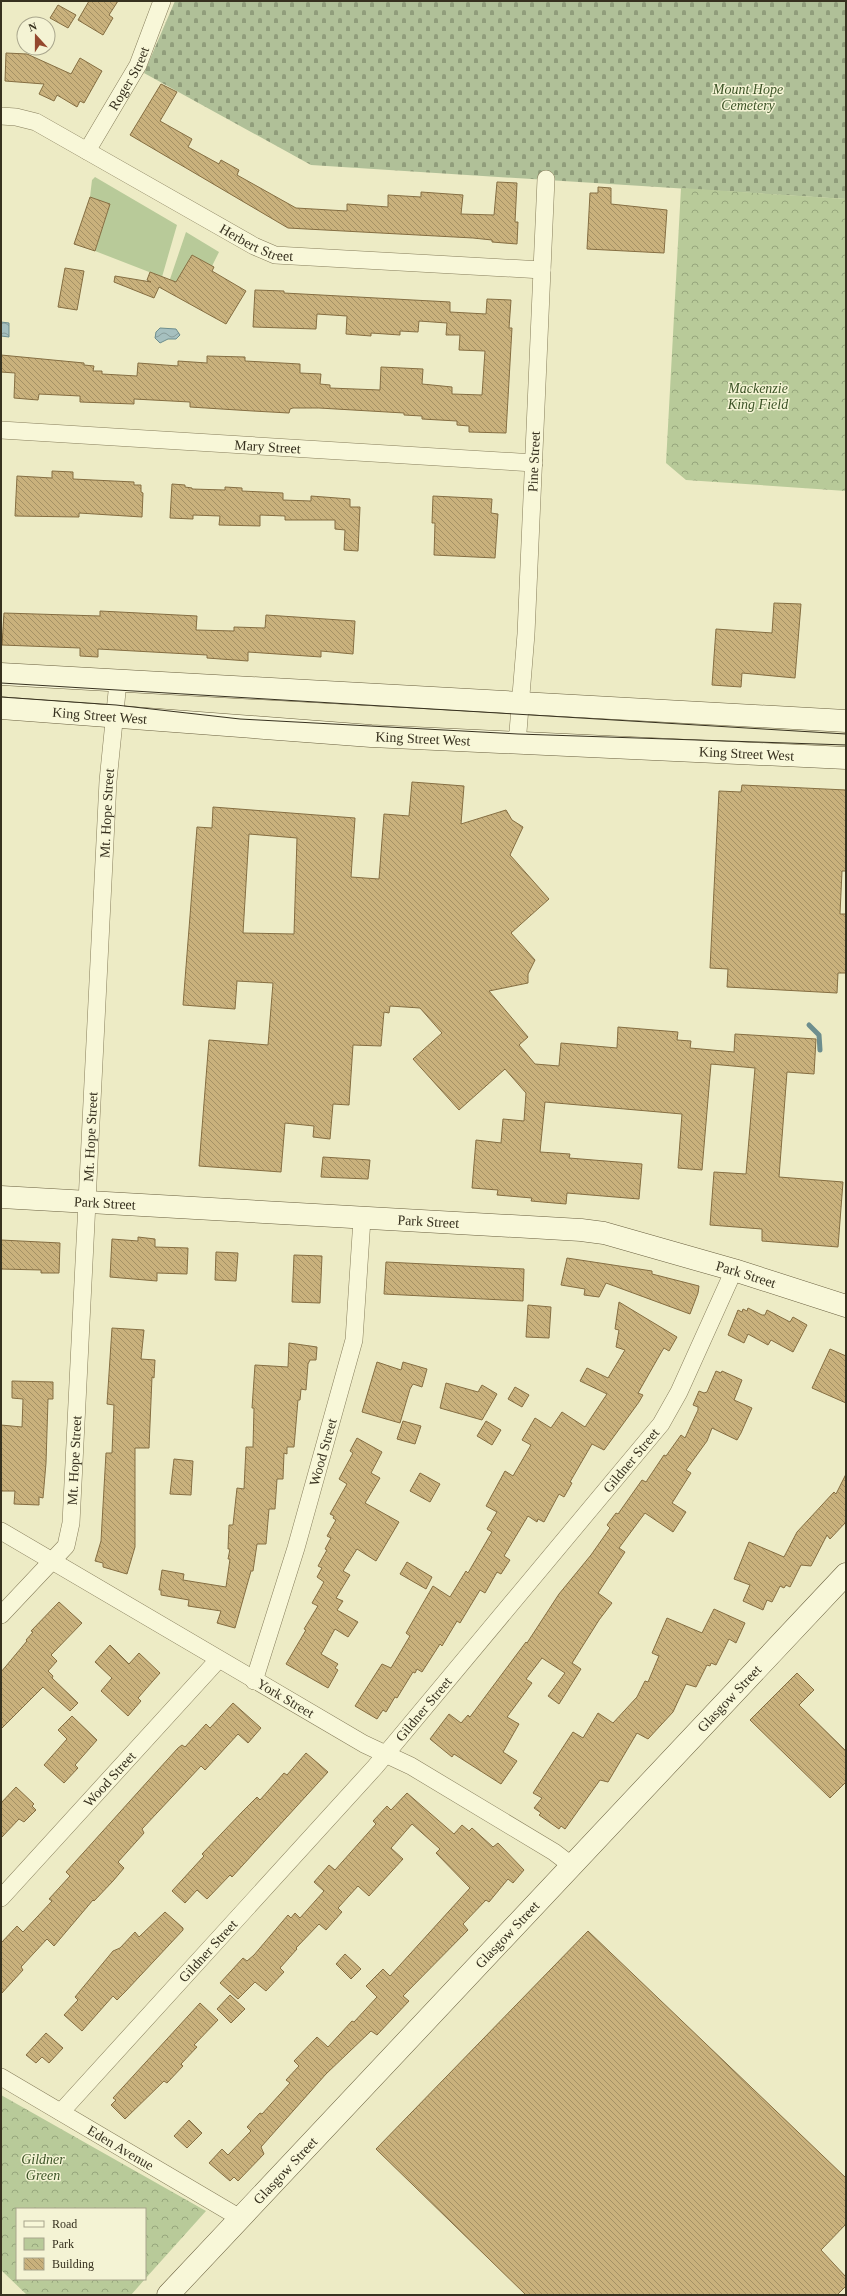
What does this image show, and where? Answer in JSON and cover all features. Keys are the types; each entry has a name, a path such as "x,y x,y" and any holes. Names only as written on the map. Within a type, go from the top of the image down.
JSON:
{"street":[{"name":"Roger Street","path":"87,151 138,65 162,1"},
{"name":"Herbert Street","path":"1,116 16,116 36,122 254,246 275,255 542,270"},
{"name":"Pine Street","path":"517,744 521,702 534,463 546,179"},
{"name":"Mary Street","path":"1,430 534,463"},
{"path":"1,674 118,682 521,702 846,722"},
{"name":"Mt. Hope Street","path":"1,1615 50,1561 66,1546 71,1523 108,781 118,682"},
{"name":"King Street West","path":"1,708 517,744 786,753 846,758"},
{"name":"Park Street","path":"1,1197 362,1219 581,1230 604,1233 734,1270 846,1306"},
{"name":"Wood Street","path":"254,1680 296,1548 354,1340 362,1219"},
{"name":"Gildner Street","path":"61,2112 386,1754 661,1424 678,1392 734,1270"},
{"name":"York Street","path":"1,1531 218,1660 364,1744 425,1774 554,1852 571,1865"},
{"name":"Glasgow Street","path":"168,2295 846,1574"},
{"name":"Wood Street","path":"1,1898 218,1660"},
{"name":"Eden Avenue","path":"1,2077 240,2218"}],"green space":[{"name":"Mount Hope Cemetery","path":"175,1 846,1 846,199 311,165 144,73"},
{"path":"95,177 177,225 162,277 95,251 110,204 90,197 92,180"},
{"name":"Mackenzie King Field","path":"681,188 846,199 846,491 686,480 666,463"},
{"path":"186,232 219,252 212,266 192,255 170,293 168,285"},
{"name":"Gildner Green","path":"1,2095 206,2211 146,2278 146,2208 16,2208 16,2280 144,2280 131,2295 27,2295 1,2270"}],"water":[{"path":"1,322 9,323 9,337 1,336"},
{"path":"160,328 176,329 180,335 176,339 168,339 160,343 155,338 156,332"}],"building":[{"path":"89,1 118,1 109,15 113,18 103,35 78,20"},
{"path":"58,5 76,15 68,28 56,21 56,16 51,16"},
{"path":"6,53 16,53 16,56 31,56 71,74 80,58 102,71 84,103 80,101 77,107 57,95 54,101 39,94 44,84 5,81"},
{"path":"161,84 177,92 160,121 192,139 188,147 219,164 221,160 239,170 237,175 296,208 347,211 347,204 388,207 388,195 421,197 421,192 463,195 461,214 494,215 497,182 517,183 515,222 518,222 517,244 492,242 492,240 473,238 288,228 130,135"},
{"path":"598,187 611,188 611,204 667,210 664,253 587,249 590,193 598,193"},
{"path":"90,197 110,204 95,251 74,244"},
{"path":"192,255 214,267 212,271 246,291 226,324 159,287 154,298 114,282 115,276 151,282 147,280 150,272 176,282"},
{"path":"65,268 84,271 77,310 58,307"},
{"path":"255,290 284,291 284,293 450,302 450,312 486,314 487,299 511,300 509,328 512,328 506,433 469,432 469,426 457,425 457,421 422,419 422,416 404,415 404,413 293,408 290,409 289,413 190,407 190,402 134,399 134,404 80,402 80,396 39,394 38,400 14,398 15,373 1,372 1,355 84,363 84,365 94,366 93,371 102,371 102,374 137,376 138,363 178,366 178,361 207,363 207,356 245,357 245,361 300,364 300,373 321,374 320,384 330,385 330,388 380,390 381,367 423,369 422,384 452,387 452,394 482,395 485,351 459,350 460,335 446,335 447,323 419,321 418,332 400,331 400,335 371,333 371,336 346,334 347,316 317,314 316,329 253,327"},
{"path":"52,471 73,472 73,479 134,482 134,485 141,485 141,492 143,493 142,517 79,513 79,517 15,516 17,476 52,478"},
{"path":"172,484 185,485 185,487 192,489 225,490 225,487 242,488 242,491 283,493 283,500 311,501 311,496 350,499 350,507 360,507 358,551 344,550 345,530 335,529 335,520 285,520 285,516 260,515 260,526 219,525 220,516 193,515 193,519 170,518"},
{"path":"433,496 492,499 491,513 498,514 495,558 434,555 435,523 432,523"},
{"path":"774,603 801,604 795,678 742,673 741,687 712,685 716,629 772,633"},
{"path":"100,611 197,616 196,630 234,631 234,627 265,628 266,615 355,621 353,654 321,651 321,657 248,652 248,661 207,658 207,655 98,649 98,657 80,656 80,648 2,645 4,613 100,616"},
{"path":"412,782 464,786 461,824 506,810 512,820 523,827 510,855 549,899 511,933 535,960 528,974 528,983 489,991 528,1037 519,1045 535,1064 559,1066 561,1043 617,1048 618,1027 678,1032 677,1040 691,1041 690,1048 734,1052 735,1034 816,1039 814,1074 787,1072 779,1177 843,1182 838,1247 762,1241 762,1229 710,1225 714,1172 746,1174 755,1068 711,1064 702,1170 678,1168 682,1114 545,1102 540,1152 570,1154 569,1158 642,1164 639,1199 567,1193 566,1204 531,1201 532,1198 497,1195 498,1190 472,1188 476,1140 501,1143 503,1119 524,1121 526,1093 505,1069 459,1110 413,1059 442,1033 420,1008 390,1006 389,1013 384,1012 381,1046 353,1045 349,1105 333,1104 330,1139 313,1137 314,1126 285,1123 281,1172 199,1166 209,1040 268,1045 273,983 237,981 235,1009 183,1005 197,827 212,828 213,807 355,818 351,877 379,879 384,814 409,816","holes":["249,834 297,838 294,934 243,933"]},
{"path":"742,785 846,790 846,871 842,871 840,914 846,914 846,973 838,973 837,993 727,987 728,969 710,968 719,791 741,792"},
{"path":"323,1157 370,1160 368,1179 321,1177"},
{"path":"138,1237 155,1239 155,1247 188,1248 187,1274 157,1273 157,1281 110,1277 112,1239 138,1241"},
{"path":"1,1240 60,1243 59,1273 41,1273 41,1270 1,1269"},
{"path":"216,1252 238,1253 236,1281 215,1280"},
{"path":"294,1255 322,1256 320,1303 292,1302"},
{"path":"567,1258 652,1271 652,1274 699,1286 698,1293 690,1314 606,1283 599,1297 584,1295 585,1289 561,1285"},
{"path":"386,1262 524,1269 523,1301 384,1294"},
{"path":"619,1302 677,1337 669,1351 664,1348 662,1351 638,1393 643,1395 639,1402 604,1450 592,1444 570,1482 572,1483 564,1497 559,1494 544,1522 538,1519 537,1522 528,1516 504,1556 510,1560 501,1574 497,1572 485,1593 480,1590 460,1623 457,1621 442,1646 440,1644 422,1672 417,1669 415,1673 413,1672 397,1698 395,1697 386,1712 383,1710 377,1719 355,1706 382,1664 391,1668 410,1636 406,1633 433,1586 450,1597 466,1571 468,1573 492,1532 487,1529 497,1512 486,1506 505,1471 513,1476 531,1445 522,1440 535,1418 551,1428 562,1412 585,1427 607,1394 580,1381 587,1368 608,1378 625,1350 616,1347 619,1330 615,1329"},
{"path":"528,1305 551,1307 549,1338 526,1337"},
{"path":"748,1308 762,1315 765,1315 767,1310 790,1322 793,1317 807,1325 793,1352 771,1340 768,1345 748,1334 744,1343 728,1335 738,1310 742,1312 743,1309 747,1311"},
{"path":"112,1328 144,1330 141,1359 155,1360 154,1378 152,1377 149,1448 135,1448 135,1547 127,1574 103,1567 103,1563 95,1561 101,1541 106,1453 112,1453 114,1405 107,1404"},
{"path":"289,1343 317,1347 316,1360 310,1360 308,1364 306,1390 301,1389 300,1400 298,1400 294,1447 287,1447 287,1454 284,1453 283,1479 277,1479 275,1509 269,1509 266,1544 257,1544 253,1571 251,1571 235,1628 217,1623 221,1611 188,1606 189,1600 161,1595 161,1590 159,1590 162,1570 184,1574 183,1580 226,1587 230,1559 228,1559 230,1549 228,1549 229,1525 233,1525 237,1488 244,1489 246,1447 253,1447 254,1408 252,1408 255,1365 288,1367"},
{"path":"830,1349 846,1356 846,1403 812,1388"},
{"path":"377,1362 401,1370 403,1362 427,1369 422,1387 413,1384 410,1389 400,1423 362,1412"},
{"path":"716,1371 721,1373 722,1371 742,1380 734,1400 752,1408 741,1433 737,1440 712,1428 707,1441 686,1470 691,1473 672,1503 686,1512 673,1532 645,1513 619,1548 625,1552 598,1593 612,1603 599,1620 572,1663 581,1669 559,1704 548,1696 565,1673 542,1658 526,1679 532,1683 507,1717 519,1724 503,1752 517,1761 501,1784 454,1754 452,1757 430,1739 449,1714 461,1723 468,1715 470,1717 526,1642 527,1643 559,1594 591,1555 610,1528 607,1525 616,1513 618,1514 642,1480 646,1482 664,1455 666,1456 681,1435 685,1438 698,1410 698,1407 693,1405 699,1391 704,1393 707,1392"},
{"path":"12,1381 53,1382 53,1399 48,1399 46,1463 43,1498 39,1497 39,1505 14,1504 15,1491 1,1491 1,1425 22,1427 23,1399 12,1398"},
{"path":"446,1383 478,1392 482,1385 497,1394 482,1420 440,1408"},
{"path":"515,1387 529,1395 522,1407 508,1399"},
{"path":"403,1421 421,1426 415,1444 397,1439"},
{"path":"486,1421 501,1430 492,1445 477,1436"},
{"path":"357,1438 382,1452 371,1473 380,1478 365,1503 399,1522 376,1561 357,1549 343,1571 350,1575 336,1598 343,1601 337,1610 358,1622 348,1637 335,1629 321,1654 338,1664 335,1668 338,1670 328,1688 286,1664 318,1606 312,1603 324,1582 317,1577 322,1568 318,1566 327,1550 325,1549 331,1538 327,1536 336,1520 333,1518 334,1516 330,1514 347,1484 339,1479 353,1453 350,1451"},
{"path":"174,1459 193,1461 191,1495 170,1494"},
{"path":"420,1473 440,1484 430,1502 410,1491"},
{"path":"846,1474 846,1522 830,1539 827,1535 811,1566 801,1565 790,1587 786,1585 784,1588 780,1586 772,1602 767,1600 763,1610 743,1601 750,1585 734,1579 749,1542 784,1557 797,1532 834,1492 836,1494"},
{"path":"407,1562 432,1577 426,1589 400,1574"},
{"path":"59,1602 82,1623 51,1655 57,1661 48,1671 53,1676 52,1678 78,1703 70,1711 43,1687 1,1729 1,1672 27,1641 26,1640 33,1632 31,1631"},
{"path":"714,1609 745,1623 736,1643 729,1639 716,1665 711,1663 710,1666 707,1665 696,1687 686,1684 673,1712 648,1739 637,1733 608,1782 600,1780 565,1829 561,1826 559,1829 539,1815 541,1813 534,1808 542,1798 533,1793 573,1732 583,1738 598,1713 613,1723 637,1697 645,1681 648,1682 659,1656 652,1653 667,1618 702,1633"},
{"path":"110,1645 129,1664 139,1653 160,1673 138,1698 141,1701 128,1716 101,1691 112,1678 95,1662"},
{"path":"797,1673 814,1690 799,1705 846,1751 846,1782 830,1798 750,1720"},
{"path":"233,1703 261,1728 248,1743 238,1734 205,1770 201,1766 142,1829 144,1833 118,1862 124,1868 113,1881 94,1901 93,1900 54,1946 47,1939 21,1967 23,1970 1,1994 1,1943 17,1926 23,1932 52,1901 49,1899 70,1876 66,1872 178,1748 182,1745 185,1747 206,1724 210,1728"},
{"path":"72,1716 97,1740 75,1765 78,1768 64,1783 44,1765 67,1739 58,1730"},
{"path":"306,1753 328,1772 232,1877 230,1875 207,1899 197,1890 185,1903 172,1891 204,1856 202,1854 243,1811 257,1797 260,1800 284,1773 287,1775"},
{"path":"16,1787 34,1804 32,1806 36,1810 24,1822 19,1819 1,1838 1,1803"},
{"path":"407,1793 454,1834 462,1825 469,1831 472,1828 493,1847 498,1843 524,1870 513,1883 508,1879 489,1902 486,1900 463,1924 468,1930 403,1996 409,2001 377,2035 371,2031 326,2074 261,2147 264,2154 238,2181 234,2177 230,2181 209,2163 222,2149 228,2155 251,2131 247,2127 260,2113 262,2114 290,2083 286,2080 299,2066 294,2061 317,2037 328,2047 352,2021 354,2022 377,1997 366,1986 383,1969 390,1976 470,1888 436,1853 440,1849 412,1824 391,1848 403,1859 369,1896 358,1886 338,1908 342,1912 326,1930 319,1924 296,1948 297,1949 280,1968 284,1972 266,1991 255,1982 238,1999 220,1983 243,1958 247,1961 254,1955 288,1915 291,1918 295,1913 300,1918 324,1891 314,1882 329,1865 335,1870 376,1824 373,1821 387,1806 391,1810"},
{"path":"165,1912 183,1928 183,1930 117,2000 113,1996 82,2031 64,2015 78,2000 75,1997 113,1951 120,1948 135,1932 139,1937"},
{"path":"588,1931 846,2178 846,2224 821,2250 846,2277 846,2286 837,2295 526,2295 376,2149"},
{"path":"345,1954 361,1969 351,1979 336,1964"},
{"path":"230,1995 245,2009 231,2023 217,2009"},
{"path":"200,2003 218,2020 194,2045 197,2047 181,2064 183,2066 167,2083 164,2081 125,2119 111,2105 116,2100 113,2098"},
{"path":"46,2033 63,2048 49,2063 42,2057 36,2063 26,2055"},
{"path":"189,2120 202,2133 187,2148 174,2136"}],"waterway":[{"path":"809,1025 819,1035 820,1050"}],"tram line":[{"path":"1,683 846,734"},
{"path":"1,697 116,705 240,719 518,734 846,745"}]}
